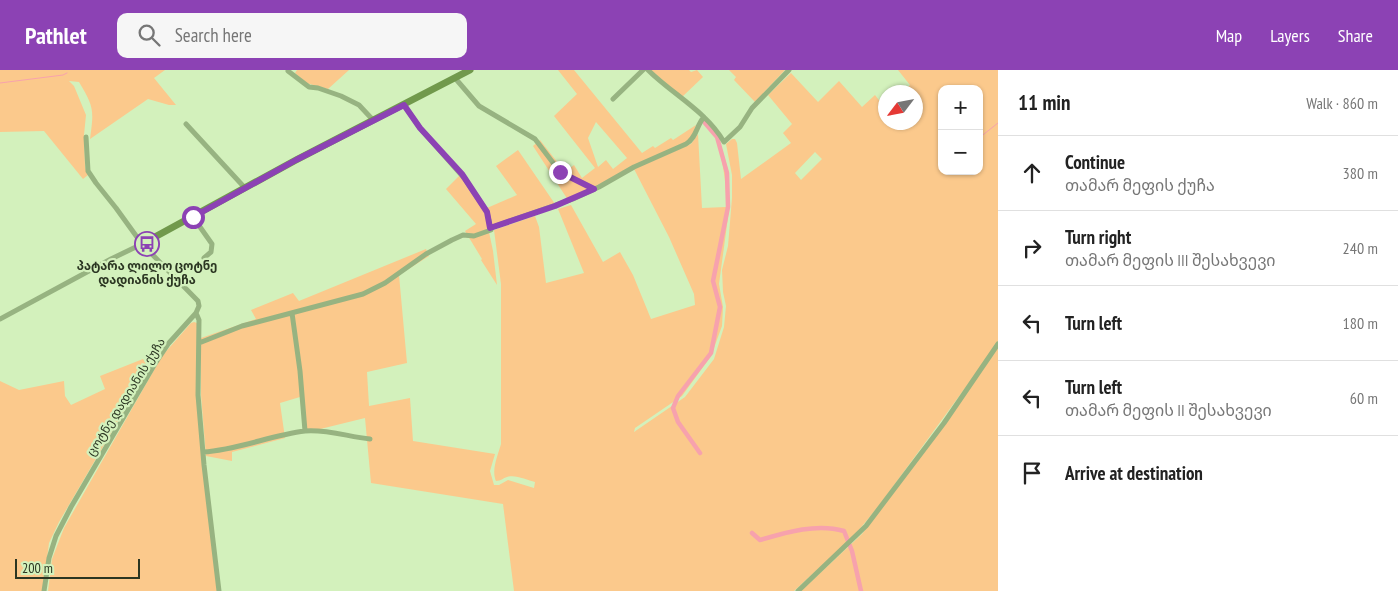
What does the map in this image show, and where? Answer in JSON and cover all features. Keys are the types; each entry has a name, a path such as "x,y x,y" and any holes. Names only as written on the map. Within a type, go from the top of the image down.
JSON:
{"street":[{"path":"288,70 309,87 341,96 359,105 373,120"},
{"path":"0,319 470,70"},
{"path":"614,99 643,70"},
{"path":"648,70 704,117 718,132 724,142 740,127 752,108 790,70"},
{"path":"455,78 479,106 535,139 560,172 594,189"},
{"path":"404,105 420,128 462,174 487,212 491,229"},
{"path":"199,343 242,326 363,294 376,288 426,254 452,240 463,235 474,236 555,206 594,189 634,167 692,140 698,124 704,117"},
{"path":"186,124 245,188"},
{"path":"86,137 88,171 142,244 198,301 199,306 196,313 199,320 198,395 219,591"},
{"path":"193,217 212,244 211,252 204,258"},
{"name":"ცოტნე დადიანის ქუჩა","path":"44,591 49,558 56,536 156,362 168,344 196,313"},
{"path":"292,313 305,431"},
{"path":"798,591 866,526 944,423 998,344"},
{"path":"203,452 240,446 305,431 329,432 370,438"}],"shaded area":[{"path":"0,70 165,70 154,78 176,105 148,99 90,139 92,109 88,97 79,82 69,81 74,86 86,115 84,135 85,167 88,175 83,179 44,131 0,132"},
{"path":"297,70 349,70 328,89 306,83 295,73"},
{"path":"558,70 574,70 642,153 653,146 655,148 671,138 673,140 696,125 692,138 568,200 533,146 540,140 565,172 574,165 582,178 595,168 554,116 577,94","holes":["596,122 627,158 613,169 606,160 598,167 588,138"]},
{"path":"651,70 689,70 691,72 697,70 703,77 682,97"},
{"path":"729,70 785,70 755,102 734,80 736,77"},
{"path":"898,70 998,70 998,341 878,507 853,537 794,591 514,591 503,504 371,483 365,418 304,433 300,397 280,403 285,438 232,452 232,461 206,456 201,395 201,338 256,319 251,310 293,293 299,301 426,249 429,256 399,275 407,363 367,372 369,406 410,398 413,441 495,454 490,471 494,485 499,485 508,480 534,488 535,482 514,476 496,481 494,472 501,444 501,284 494,230 535,216 539,227 546,283 584,273 558,209 571,205 603,262 620,252 633,275 651,319 695,305 694,294 669,237 634,169 691,144 698,134 702,208 726,207 723,165 716,138 703,123 705,120 718,135 729,173 729,210 719,284 723,307 722,326 711,356 682,396 635,428 634,432 685,397 714,359 724,327 726,306 722,270 728,246 732,175 726,144 732,139 735,139 737,143 741,179 791,143 783,133 792,124 768,95 791,73 818,102 839,81 862,107 875,95 878,99 878,130 923,130 923,85 910,85","holes":["815,152 822,159 801,180 795,173"]},
{"path":"518,150 555,204 492,225 487,208 517,195 496,166"},
{"path":"460,175 485,213 493,251 497,285 465,231 476,224 446,189"},
{"path":"194,322 197,323 197,400 217,591 48,591 52,559 64,528 162,356"},
{"path":"998,347 998,591 801,591 862,534"},
{"path":"143,359 149,368 59,522 49,543 43,591 0,591 0,381 19,390 64,381 65,396 71,405 105,389 100,376"}],"waterway":[{"path":"0,83 67,73"},
{"path":"700,453 678,422 673,408 678,396 711,353 720,307 713,281 728,207 727,173 717,137 705,123"},
{"path":"983,135 998,123"},
{"path":"752,533 760,540 813,528 844,531 852,551 861,591"}],"place":[{"name":"პატარა ლილო ცოტნე დადიანის ქუჩა","path":"147,244"}],"route":[{"path":"193,217 296,160 404,105 420,128 462,174 470,189 485,208 490,228 555,206 594,189 560,172"}]}
